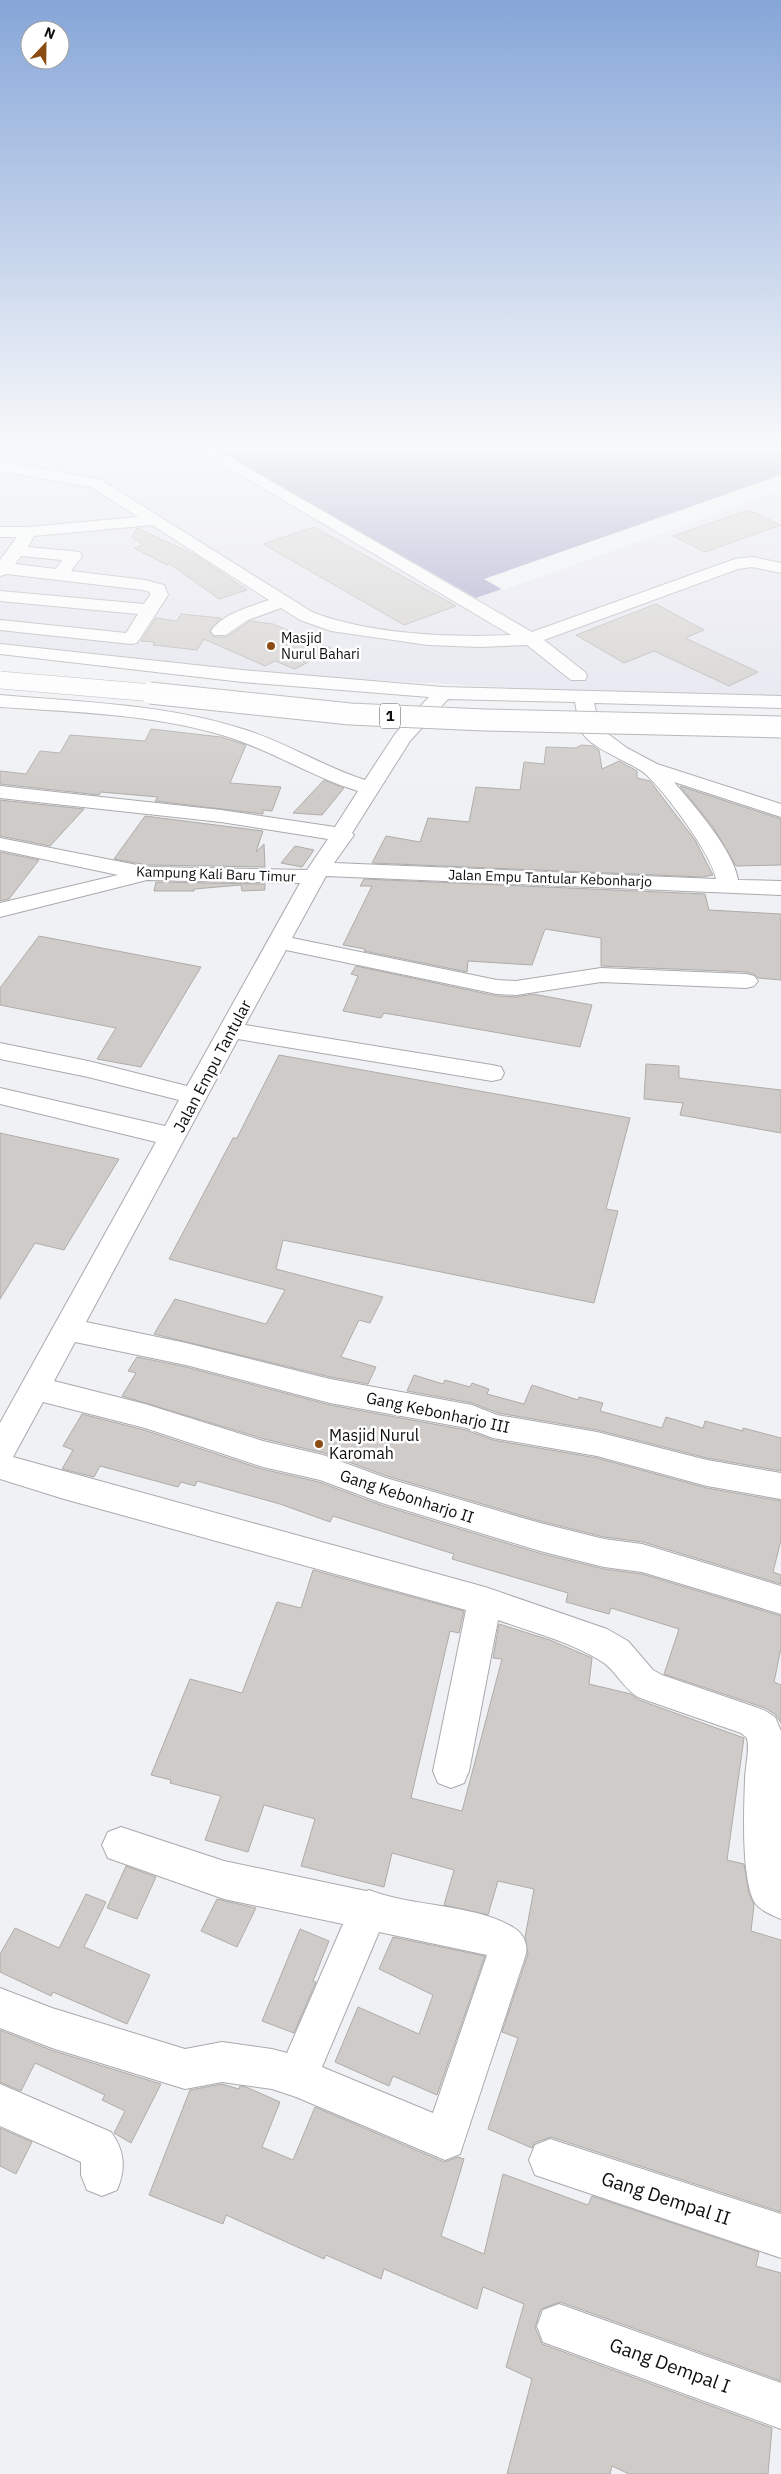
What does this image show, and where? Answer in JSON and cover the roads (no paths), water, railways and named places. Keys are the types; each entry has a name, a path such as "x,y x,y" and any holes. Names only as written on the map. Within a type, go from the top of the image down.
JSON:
{"main road":[{"path":"60,575 67,565"},
{"path":"228,565 306,616 331,626 378,635 428,640 480,642 531,639 731,565"},
{"path":"405,565 531,639 578,676"},
{"path":"769,565 781,568"},
{"path":"0,625 131,639 159,595 158,589 145,585 1,570"},
{"path":"0,596 149,610"},
{"path":"220,632 242,616 283,601"},
{"path":"0,649 242,676 443,693 781,702"},
{"name":"1","path":"0,668 485,707 781,714"},
{"name":"1","path":"0,680 188,696 350,714 484,720 781,727"},
{"name":"Jalan Empu Tantular","path":"0,1452 317,873 343,835 369,788 402,738 443,693"},
{"path":"582,696 592,731 620,752 650,768 781,811"},
{"path":"0,701 140,715 201,724 230,731 261,743 313,768 369,788"},
{"path":"650,768 685,808 708,840 726,872 728,885"},
{"path":"0,792 221,816 343,835"},
{"name":"Kampung Kali Baru Timur","path":"0,844 147,874 317,873"},
{"name":"Jalan Empu Tantular Kebonharjo","path":"317,873 781,888"},
{"path":"0,910 147,874"},
{"path":"279,942 497,986 516,988 601,975 746,981"},
{"path":"232,1030 492,1073"},
{"path":"0,1051 88,1069 196,1096"},
{"path":"0,1096 174,1137"},
{"name":"Gang Kebonharjo III","path":"67,1329 186,1354 330,1391 472,1417 493,1426 597,1444 707,1472 781,1486"},
{"name":"Gang Kebonharjo II","path":"35,1388 144,1416 263,1454 323,1468 392,1492 540,1536 604,1553 642,1558 781,1600"},
{"path":"0,1466 64,1486 485,1601 595,1640 616,1652 641,1681 752,1721 763,1729 766,1744 763,1780 765,1880 769,1890 781,1900"},
{"path":"451,1771 485,1601"},
{"path":"0,2008 52,2028 185,2069 222,2062 272,2069 297,2076 445,2139 508,1948 502,1942 492,1937 369,1909 224,1880 121,1845"},
{"path":"297,2076 369,1909"},
{"path":"0,2105 96,2147 102,2154 104,2162 102,2175"},
{"name":"Gang Dempal II","path":"550,2160 781,2236"},
{"name":"Gang Dempal I","path":"559,2326 637,2352 781,2406"}],"water":[{"path":"419,565 568,565 476,598"}],"place":[{"name":"Masjid Nurul Bahari","path":"271,646"},
{"name":"Masjid Nurul Karomah","path":"319,1444"}]}
